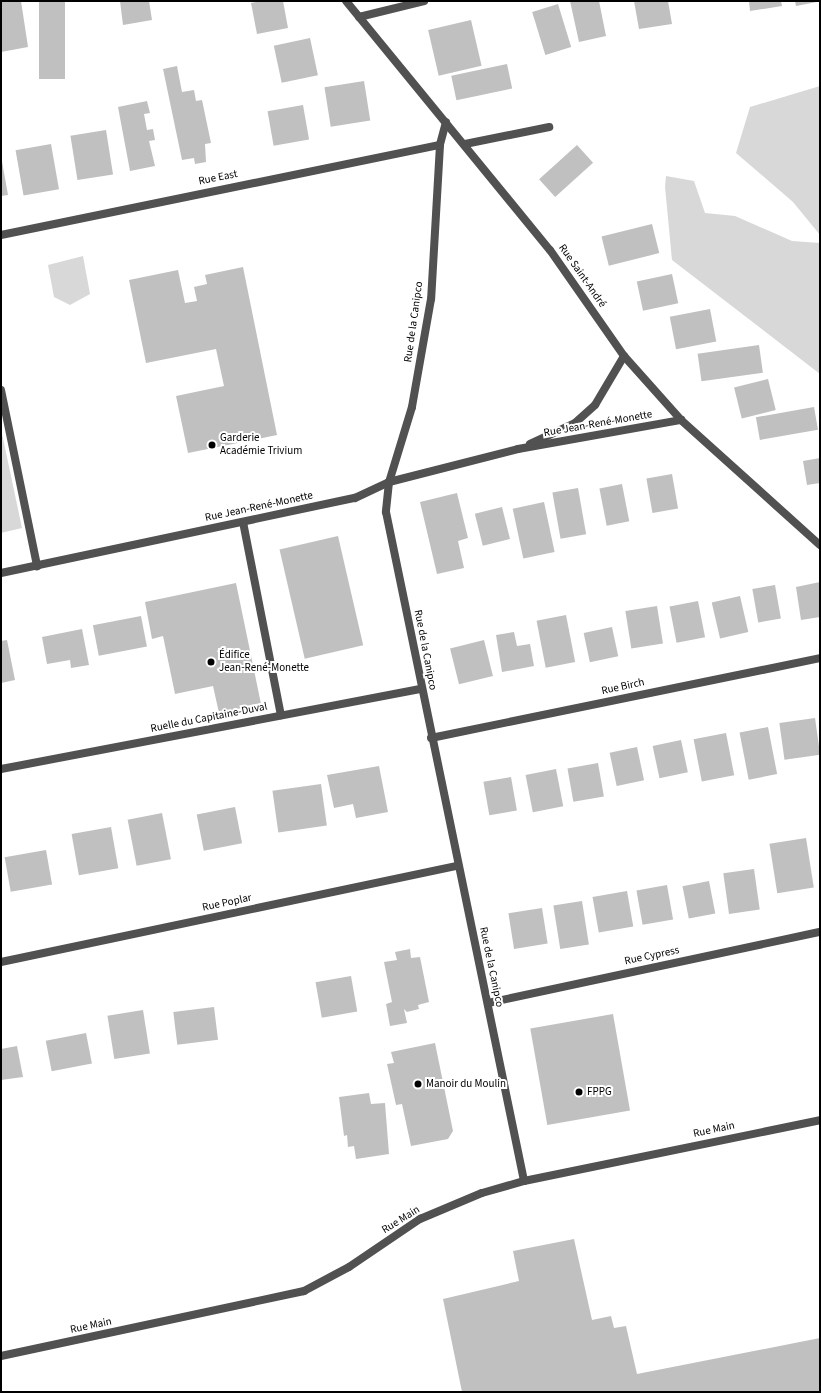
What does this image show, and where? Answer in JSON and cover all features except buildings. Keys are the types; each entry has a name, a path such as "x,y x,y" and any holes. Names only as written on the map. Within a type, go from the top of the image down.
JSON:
{"street":[{"name":"Rue Saint-André","path":"346,1 465,144 550,250 624,356 681,420 820,545"},
{"path":"359,17 424,1"},
{"name":"Rue de la Canipco","path":"446,122 440,145 431,299 412,407 389,482 386,512 431,738 488,1003 524,1181"},
{"path":"465,144 550,127"},
{"name":"Rue East","path":"1,234 440,145"},
{"name":"Rue Jean-René-Monette","path":"518,449 576,423 595,404 624,356"},
{"path":"1,390 37,566"},
{"name":"Rue Jean-René-Monette","path":"1,573 354,498 389,482 518,449 681,420"},
{"path":"243,522 281,716"},
{"name":"Rue Birch","path":"431,738 820,658"},
{"name":"Ruelle du Capitaine-Duval","path":"1,769 421,689"},
{"name":"Rue Poplar","path":"1,962 458,866"},
{"name":"Rue Cypress","path":"488,1003 820,932"},
{"name":"Rue Main","path":"1,1356 304,1291 349,1267 420,1219 482,1193 524,1181 820,1120"}],"shaded area":[{"path":"820,86 820,235 793,202 736,153 750,107"},
{"path":"666,176 694,181 705,213 735,216 792,241 820,243 820,374 672,260 665,187"},
{"path":"83,256 90,294 70,305 54,297 48,265"},
{"path":"1,429 22,528 1,533"}],"place":[{"name":"Garderie Académie Trivium","path":"212,445"},
{"name":"Édifice Jean-René-Monette","path":"211,662"},
{"name":"Manoir du Moulin","path":"418,1084"},
{"name":"FPPG","path":"579,1092"}]}
